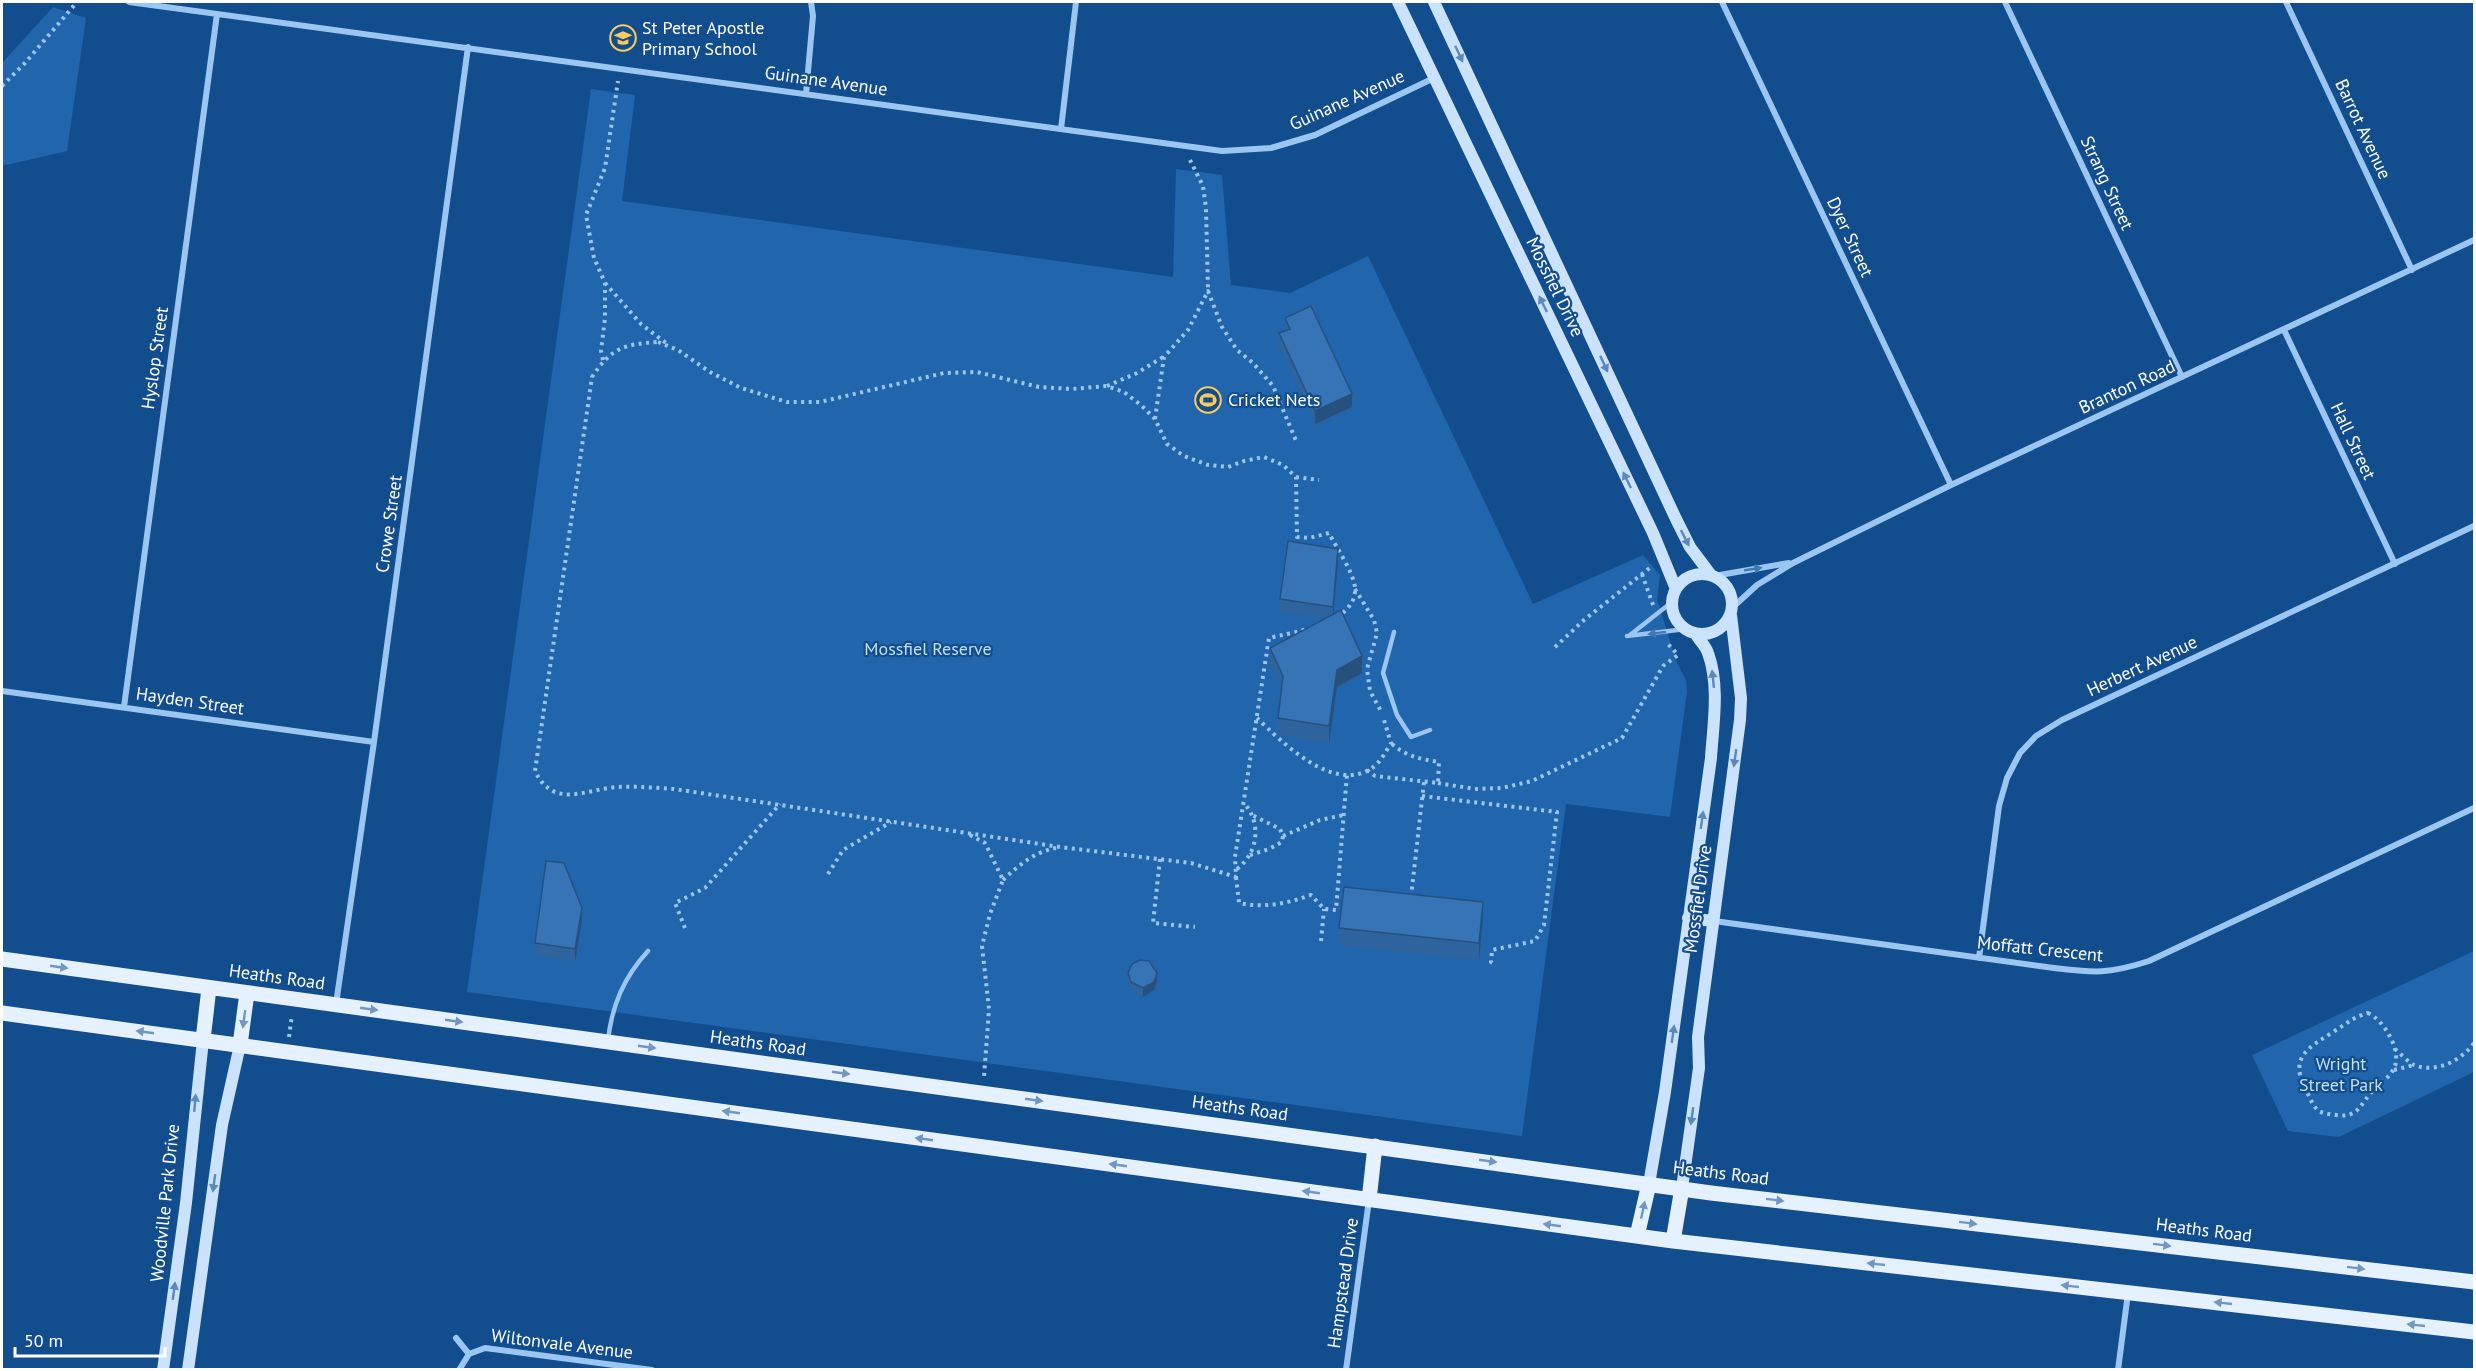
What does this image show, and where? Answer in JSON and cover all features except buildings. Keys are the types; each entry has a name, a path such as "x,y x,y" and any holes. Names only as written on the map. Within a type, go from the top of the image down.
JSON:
{"main road":[{"name":"Heaths Road","path":"2,959 1649,1184 2475,1282"},
{"path":"202,1040 209,988"},
{"path":"240,1045 247,993"},
{"path":"2,1012 1672,1241 2475,1332"},
{"path":"1369,1200 1375,1146"},
{"path":"1637,1236 1649,1184"},
{"path":"1672,1241 1682,1188"}],"street":[{"name":"Guinane Avenue","path":"129,2 1222,151 1271,148 1314,135 1434,78"},
{"path":"806,93 813,16 811,2"},
{"path":"1060,129 1076,2"},
{"name":"Mossfiel Drive","path":"1398,2 1653,533 1674,596"},
{"name":"Mossfiel Drive","path":"1434,2 1676,519 1690,547 1713,576"},
{"name":"Dyer Street","path":"1722,2 1951,485"},
{"name":"Strang Street","path":"2005,2 2182,377"},
{"name":"Barrot Avenue","path":"2286,2 2412,270"},
{"name":"Hyslop Street","path":"124,707 217,14"},
{"name":"Crowe Street","path":"336,1005 468,47"},
{"name":"Branton Road","path":"1732,611 1757,585 1793,563 1951,485 2475,240"},
{"name":"Hall Street","path":"2284,330 2395,564"},
{"name":"Herbert Avenue","path":"1978,958 1999,806 2007,778 2020,753 2036,736 2062,720 2475,526"},
{"name":"Branton Road","path":"1713,576 1793,563"},
{"path":"1701,574 1713,576 1729,589 1732,611 1720,628 1712,632 1690,631 1675,617 1674,596 1682,581 1691,576 1701,574"},
{"name":"Mossfiel Drive","path":"1682,1188 1699,1068 1698,1037 1742,700 1732,611"},
{"name":"Mossfiel Drive","path":"1649,1184 1665,1092 1711,758 1715,707 1708,651 1690,631"},
{"name":"Hayden Street","path":"2,691 374,742"},
{"name":"Moffatt Crescent","path":"1713,921 2100,973 2122,970 2149,961 2475,808"},
{"path":"1688,918 1713,921"},
{"name":"Woodville Park Drive","path":"163,1370 186,1203 202,1040"},
{"path":"188,1370 222,1125 240,1045"},
{"name":"Hampstead Drive","path":"1346,1370 1369,1200"},
{"path":"2118,1370 2128,1292"},
{"name":"Wiltonvale Avenue","path":"456,1338 469,1354"},
{"name":"Wiltonvale Avenue","path":"459,1370 469,1354 485,1348 652,1370"}],"lane":[{"path":"1674,596 1627,636 1690,631"},
{"path":"1394,632 1383,673 1397,715 1411,737 1430,730"},
{"path":"608,1042 611,1014 623,983 633,967 648,951"}],"path":[{"path":"2,86 25,63 77,2"},
{"path":"620,68 605,168 586,214 594,258 605,283 641,324 710,372 741,388 787,402 820,402 944,373 977,372 1039,387 1072,389 1107,386 1164,357 1188,330 1200,311 1208,291"},
{"path":"1184,146 1203,186 1206,208 1208,291 1222,327 1237,350 1253,363 1273,386 1297,443"},
{"path":"603,360 601,351 605,318 605,283"},
{"path":"672,347 658,342 637,343 619,349 603,360 592,377 535,771 541,784 552,792 568,795 616,787 674,789 1060,847 1191,863 1236,877"},
{"path":"1155,419 1164,357"},
{"path":"1107,386 1124,392 1155,419 1167,444 1184,456 1208,465 1228,467 1264,457 1284,465 1296,477 1319,480"},
{"path":"1296,477 1297,537 1309,538 1329,533 1351,576 1355,589 1374,621 1377,633 1367,669 1370,692 1383,715 1391,742 1401,752 1439,762 1438,783"},
{"path":"1555,647 1584,620 1656,565"},
{"path":"1642,574 1653,606"},
{"path":"1347,774 1336,910 1324,909 1311,896 1257,907 1239,903 1235,857 1269,638 1322,626 1338,616 1351,601 1355,589"},
{"path":"1367,770 1376,776 1475,789 1502,788 1532,781 1622,738 1663,666 1678,655 1662,639"},
{"path":"1257,718 1289,748 1307,761 1329,772 1353,774 1367,770 1391,742"},
{"path":"1411,899 1424,782"},
{"path":"1422,796 1557,812 1544,925 1535,941 1492,950 1491,962 1495,964"},
{"path":"1236,869 1247,861 1255,846 1255,825 1244,802"},
{"path":"685,928 675,903 705,888 780,804"},
{"path":"1250,855 1282,842 1283,836 1280,829 1252,815"},
{"path":"1283,836 1320,820 1344,815"},
{"path":"828,874 843,850 891,822"},
{"path":"967,833 985,843 1003,879"},
{"path":"983,1093 989,1009 982,946 990,914 1003,879 1041,851 1060,847"},
{"path":"1160,859 1153,923 1195,927"},
{"path":"1321,940 1324,909"},
{"path":"2393,1071 2396,1061 2386,1028 2378,1017 2368,1012 2349,1018 2336,1030 2308,1047 2300,1058 2300,1078 2316,1109 2345,1117 2356,1114 2373,1090 2393,1071 2414,1065 2434,1067 2456,1061 2475,1042"},
{"path":"292,1013 288,1036 298,1038"},
{"path":"2394,1049 2414,1065"}],"green space":[{"path":"53,7 86,18 67,151 2,166 2,63"},
{"name":"Mossfiel Reserve","path":"591,89 635,95 622,201 1173,277 1176,169 1222,175 1231,285 1290,293 1368,256 1533,604 1643,555 1660,575 1657,599 1677,663 1686,680 1687,692 1670,817 1566,804 1522,1136 467,992"},
{"name":"Wright Street Park","path":"2474,951 2474,1072 2339,1137 2288,1131 2252,1055"}],"place":[{"name":"St Peter Apostle Primary School","path":"623,38"},
{"name":"Cricket Nets","path":"1208,400"}]}
